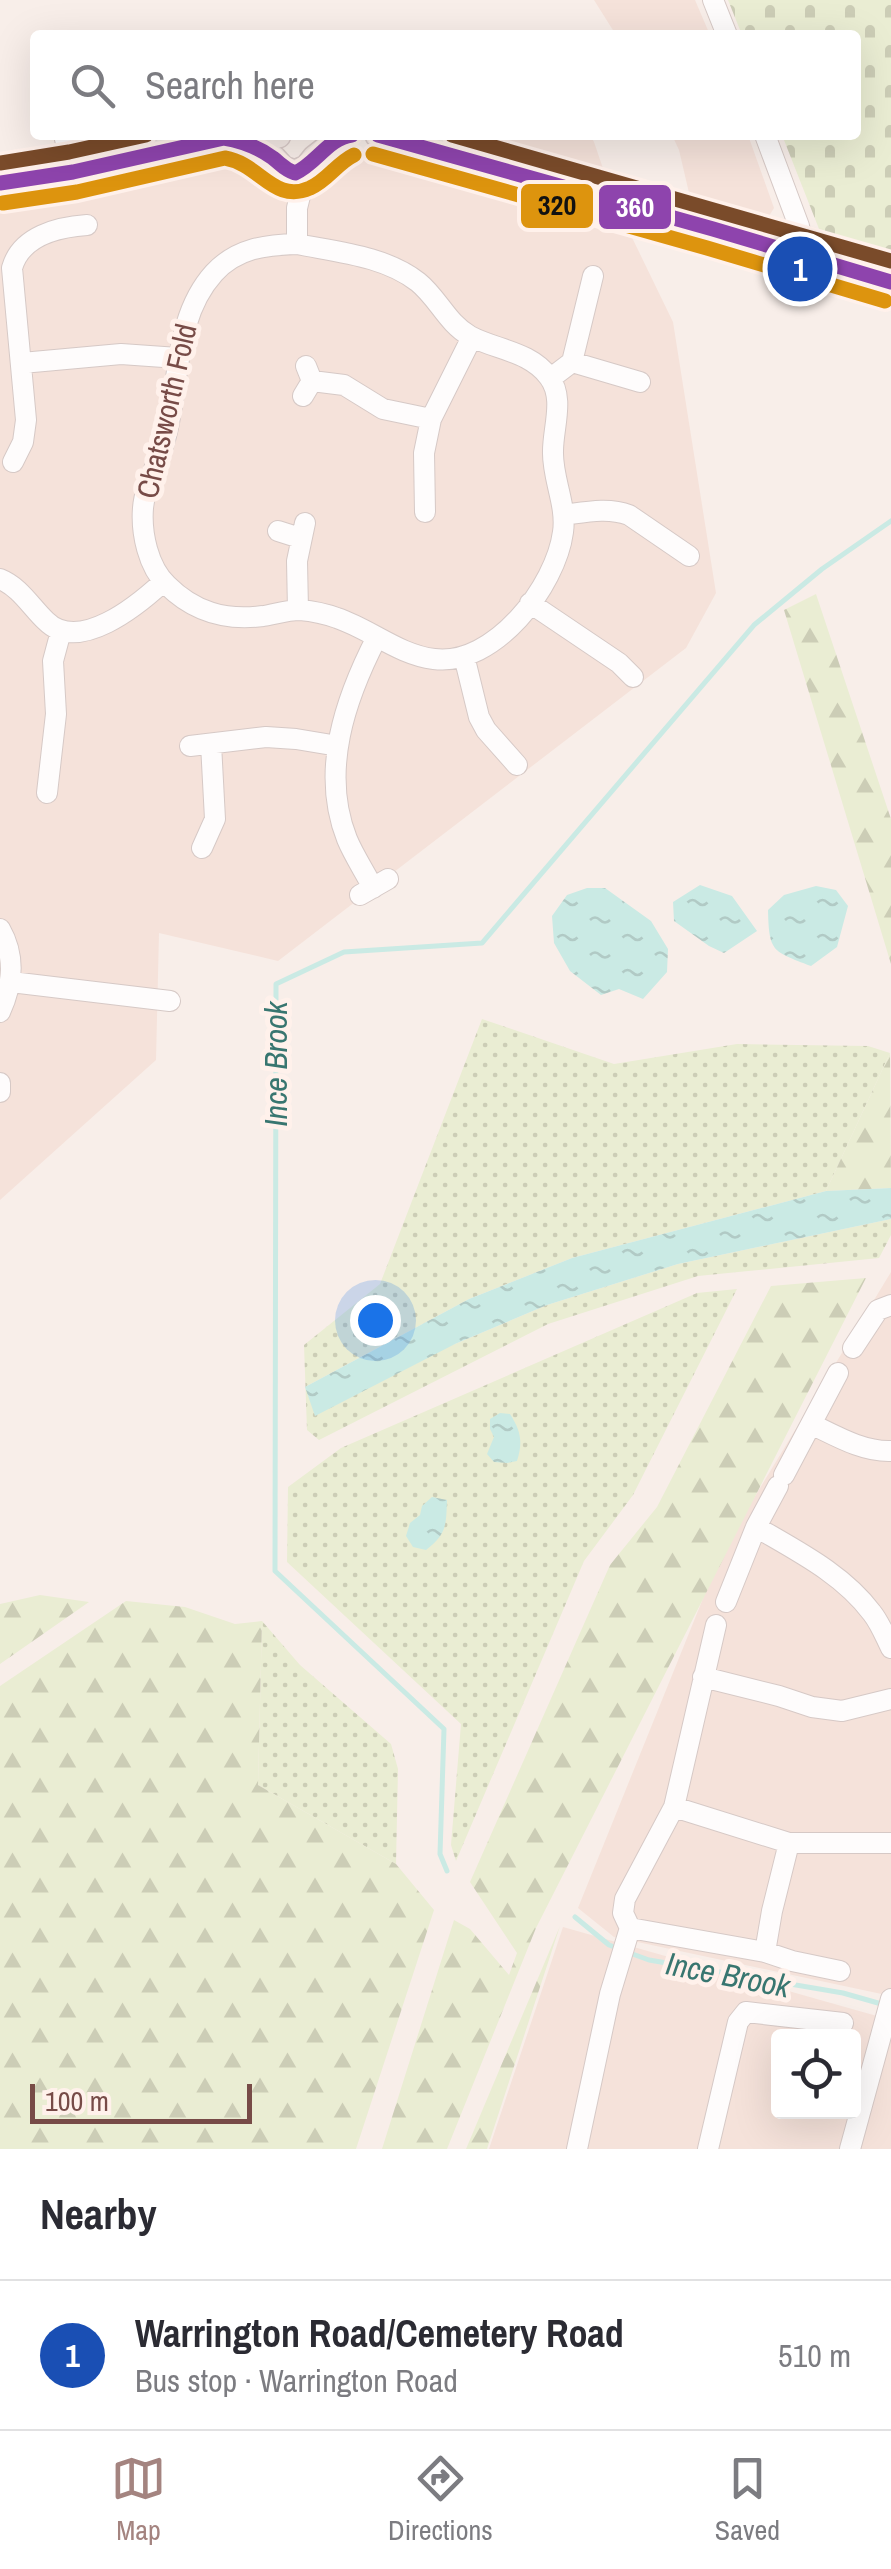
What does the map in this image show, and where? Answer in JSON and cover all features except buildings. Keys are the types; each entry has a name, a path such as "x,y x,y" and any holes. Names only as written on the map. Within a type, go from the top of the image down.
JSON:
{"main road":[{"path":"0,183 73,172 215,140"},
{"path":"237,140 293,151 330,140"},
{"path":"397,140 891,282"}],"street":[{"path":"713,0 724,30"},
{"path":"65,140 73,172"},
{"path":"767,140 799,226 798,254"},
{"path":"293,151 297,244"},
{"path":"13,462 32,447 8,255 72,221"},
{"name":"Chatsworth Fold","path":"163,582 146,543 146,491 165,442 178,358 191,310 202,288 231,258 249,249 297,244 365,257 404,272 472,337 524,357 551,378"},
{"path":"0,579 62,631 79,631 111,622 133,609 163,582 202,611 222,617 298,610 336,618 431,659 464,656 500,637 544,585 558,555 564,515 553,452 558,406 551,378 572,362 592,271"},
{"path":"426,518 424,453 431,420 472,337"},
{"path":"22,363 121,354 178,358"},
{"path":"572,362 640,382"},
{"path":"307,381 344,385 384,409 431,420"},
{"path":"564,515 618,511 681,544"},
{"path":"278,531 302,530 297,561 298,610"},
{"path":"530,603 626,664"},
{"path":"47,793 56,714 53,661 62,631"},
{"path":"374,888 349,844 336,804 335,782 338,746 352,688 377,637"},
{"path":"464,656 479,717 518,765"},
{"path":"201,851 214,819 201,745 266,737 338,746"},
{"path":"49,764 71,764"},
{"path":"0,929 11,957 11,982 0,1012"},
{"path":"11,982 163,1000 160,978"},
{"path":"0,1083 0,1092"},
{"path":"853,1348 878,1310 891,1305"},
{"path":"726,1602 756,1526 838,1373"},
{"path":"812,1424 851,1442 891,1451"},
{"path":"756,1526 883,1610 891,1648"},
{"path":"577,2149 610,1994 629,1931 624,1899 674,1807 716,1625"},
{"path":"703,1677 812,1707 842,1711 891,1700"},
{"path":"674,1807 789,1842 891,1843"},
{"path":"765,1952 789,1842"},
{"path":"629,1931 765,1952 840,1971"},
{"path":"850,2149 891,1999"},
{"path":"708,2149 738,2022 746,2012 843,2024"}],"shaded area":[{"path":"594,0 695,0 708,30 613,30"},
{"path":"456,140 593,140 610,189"},
{"path":"674,140 750,140 774,208 764,224 693,210"},
{"path":"367,152 624,221 673,322 716,593 686,648 278,961 159,933 156,1060 0,1200 0,206 90,184 216,161 246,163 269,179 271,194 313,197 320,179 340,159"},
{"path":"891,1272 891,1996 614,1937 578,1908 723,1549"},
{"path":"563,1927 891,2020 891,2149 489,2149"}],"green space":[{"path":"728,0 891,0 891,266 853,255 821,234 784,140 861,140 861,30 740,30"},
{"path":"816,594 891,819 891,964 784,610"},
{"path":"482,1019 614,1064 737,1044 868,1046 890,1053 826,1191 572,1258 469,1299 305,1387 304,1345 380,1284"},
{"path":"890,1053 891,1188 826,1191"},
{"path":"891,1219 891,1235 879,1258 698,1276 548,1324 319,1440 307,1430 305,1387 455,1344 547,1305 678,1264"},
{"path":"866,1278 536,1928 447,2149 382,2149 454,1920 470,1929 509,1975 517,1953 470,1882 610,1565 657,1507 771,1286"},
{"path":"737,1289 633,1495 584,1561 456,1861 451,1845 461,1724 287,1562 288,1487 341,1448 697,1293"},
{"path":"40,1595 89,1602 0,1664 0,1604"},
{"path":"126,1601 185,1607 235,1624 262,1621 258,1785 396,1864 434,1910 356,2149 0,2149 0,1686"},
{"path":"262,1621 300,1665 391,1744 398,1769 396,1864 258,1785"},
{"path":"560,1926 487,2149 466,2149"}],"water":[{"path":"700,885 732,896 757,931 724,953 674,921 673,902"},
{"path":"816,886 836,890 848,906 837,947 811,966 775,948 768,910 784,895"},
{"path":"587,888 605,888 651,921 668,949 667,972 643,999 619,989 601,995 570,971 554,943 552,916 567,895"},
{"path":"891,1188 891,1219 678,1264 547,1305 455,1344 315,1416 305,1387 469,1299 572,1258 826,1191"},
{"path":"500,1413 510,1414 519,1431 517,1461 494,1462 487,1454 494,1437 490,1419"},
{"path":"432,1497 447,1500 444,1528 426,1550 413,1547 406,1536 410,1523"}],"waterway":[{"name":"Ince Brook","path":"447,1871 440,1854 444,1729 275,1571 276,984 344,952 482,943 754,625 822,569 891,521"},
{"name":"Ince Brook","path":"575,1917 617,1948"},
{"name":"Ince Brook","path":"627,1952 649,1960 843,1993 885,2005"}],"transit line":[{"path":"0,163 123,140"},
{"name":"360","path":"0,183 73,172 215,140"},
{"name":"360","path":"232,140 256,148 295,173 338,140"},
{"name":"360","path":"396,140 891,282"},
{"path":"469,140 891,261"},
{"name":"320","path":"373,154 885,301"},
{"name":"320","path":"3,203 77,192 225,158 248,167 277,187 297,192 316,185 354,155"}],"place":[{"name":"Warrington Road/Cemetery Road","path":"800,269"}]}
